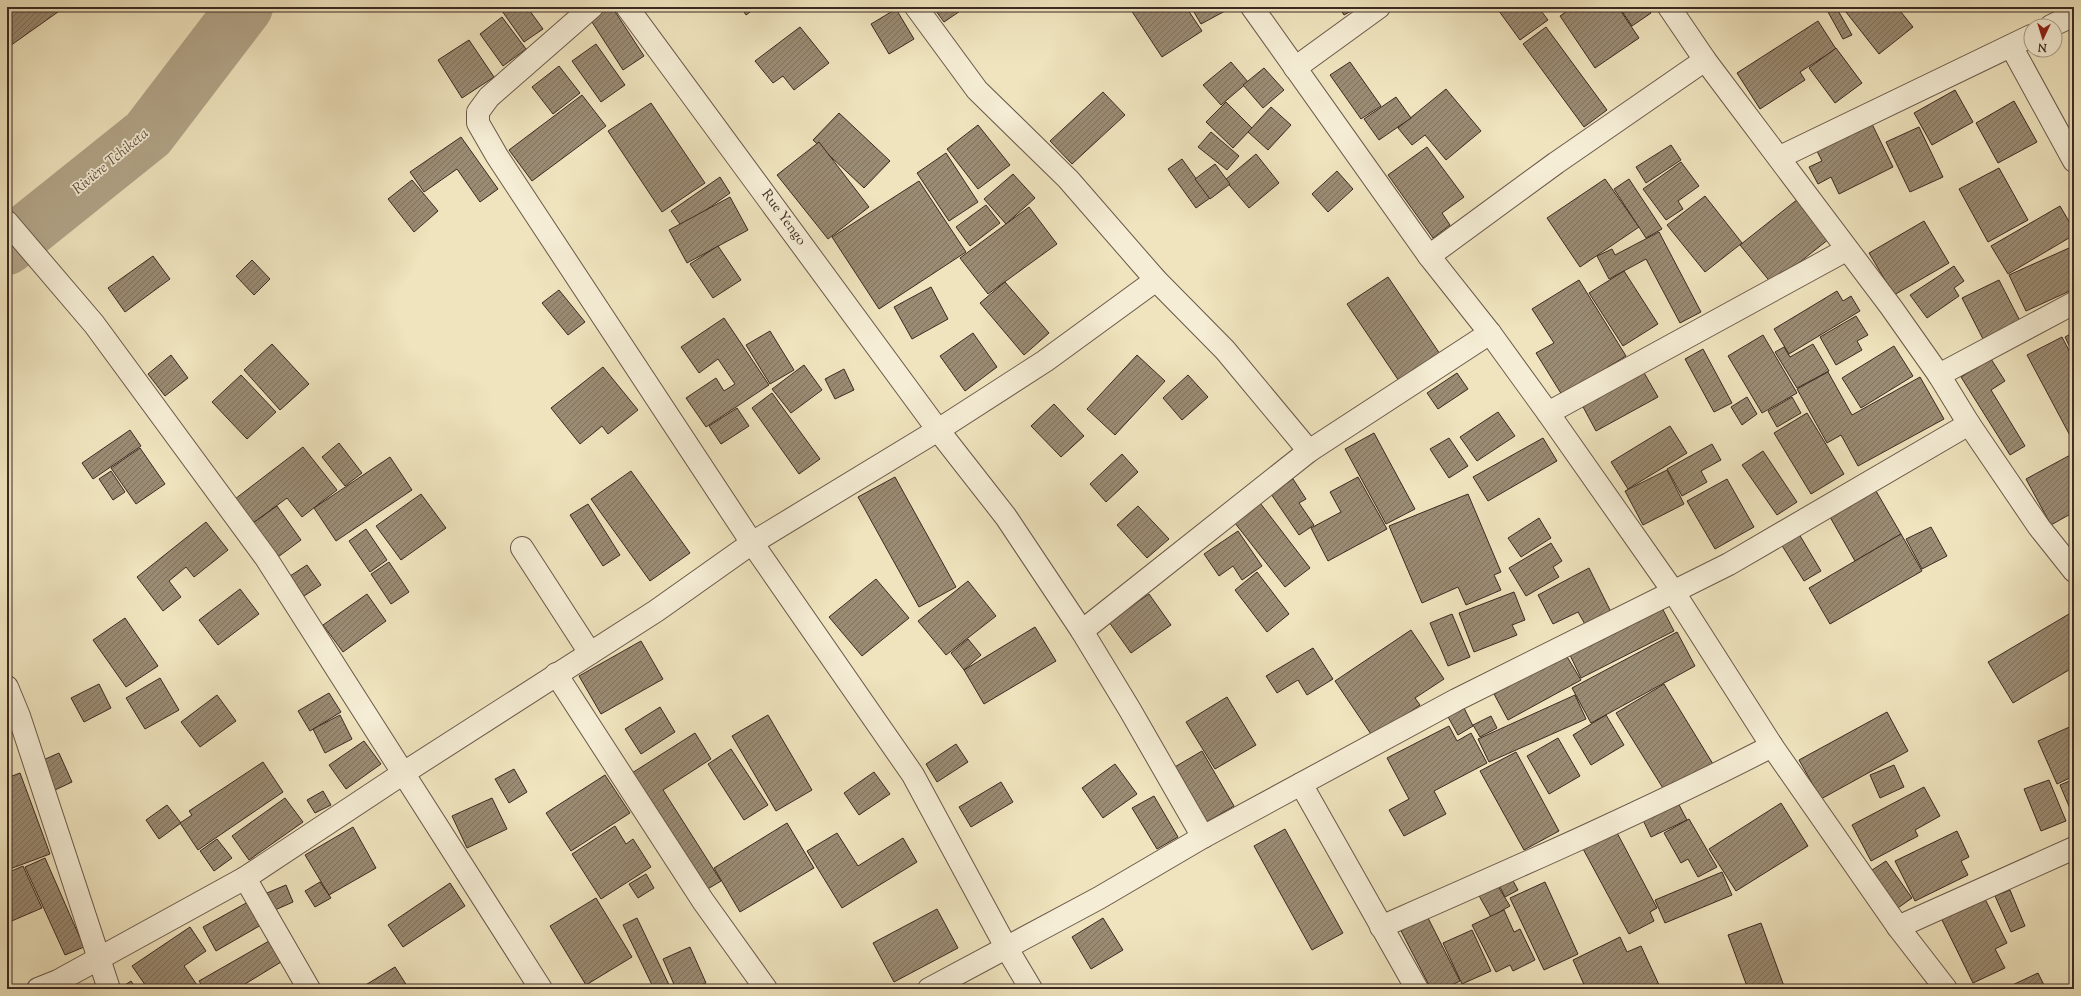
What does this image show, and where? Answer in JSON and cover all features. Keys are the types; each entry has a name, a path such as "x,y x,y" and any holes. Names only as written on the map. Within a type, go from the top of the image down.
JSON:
{"street":[{"path":"592,7 490,97 478,112 478,123 497,156 752,543 913,775 1006,947 1032,989"},
{"name":"Rue Yengo","path":"627,7 938,430 1006,517 1082,630 1203,837"},
{"path":"916,7 977,90 1068,179 1156,280 1225,350 1309,451"},
{"path":"1252,7 1429,256 1490,333 1548,413 1673,590 1772,746 1898,927 1946,989"},
{"path":"1295,68 1379,7"},
{"path":"1669,7 1705,60 1780,157 1846,250 1939,375 1969,424 2039,527 2074,571"},
{"path":"2063,20 2074,15"},
{"path":"1780,157 2023,40"},
{"path":"2011,46 2074,161"},
{"path":"1429,256 1556,163 1705,60"},
{"path":"7,222 94,324 266,558 402,774 541,989"},
{"path":"1548,413 1846,250"},
{"path":"38,989 58,981 245,878 402,774 656,611 752,543 938,430 1045,361 1156,280"},
{"path":"1939,375 2074,303"},
{"path":"1082,630 1309,451 1490,333"},
{"path":"929,989 1099,898 1203,837 1456,700 1673,590 1729,564 1969,424"},
{"path":"522,548 590,653"},
{"path":"556,674 704,901 766,989"},
{"path":"7,687 19,716 109,989"},
{"path":"1381,926 1687,790 1772,746"},
{"path":"1301,784 1417,989"},
{"path":"1898,927 2074,848"},
{"path":"245,878 308,989"}],"building":[{"path":"7,7 65,7 7,48"},
{"path":"508,7 527,7 543,29 524,42 502,11"},
{"path":"608,7 612,7 644,56 623,70 590,19"},
{"path":"741,7 757,7 746,15"},
{"path":"933,7 966,7 944,22"},
{"path":"1129,7 1186,7 1202,31 1162,57"},
{"path":"1191,7 1223,7 1225,11 1201,24"},
{"path":"1339,7 1358,7 1344,15"},
{"path":"1496,7 1538,7 1548,20 1520,40"},
{"path":"1573,7 1618,7 1639,38 1595,68 1560,16"},
{"path":"1619,7 1647,7 1651,13 1632,26"},
{"path":"1836,7 1852,35 1843,39 1828,12"},
{"path":"1842,7 1897,7 1913,27 1879,54"},
{"path":"896,9 914,39 889,54 871,24"},
{"path":"502,17 526,49 503,66 480,34"},
{"path":"1818,21 1836,49 1800,72 1805,80 1760,109 1737,73"},
{"path":"800,27 829,63 794,90 783,76 773,83 755,61"},
{"path":"1546,27 1607,110 1584,127 1523,44"},
{"path":"469,40 494,77 462,98 438,60"},
{"path":"596,44 625,85 601,102 572,61"},
{"path":"1836,48 1862,83 1835,103 1809,68"},
{"path":"1231,62 1248,82 1221,105 1203,85"},
{"path":"1350,62 1381,106 1361,119 1330,75"},
{"path":"559,66 580,93 553,114 532,87"},
{"path":"1264,68 1284,90 1263,108 1243,85"},
{"path":"1446,89 1481,131 1446,160 1425,135 1412,145 1398,128"},
{"path":"1955,90 1973,122 1932,145 1914,113"},
{"path":"1103,92 1125,115 1072,164 1050,141"},
{"path":"582,95 606,126 532,181 509,150"},
{"path":"1396,97 1411,118 1379,140 1364,119"},
{"path":"2014,101 2037,142 1998,163 1976,123"},
{"path":"1226,102 1252,128 1233,148 1206,122"},
{"path":"651,103 705,183 662,212 608,131"},
{"path":"1271,107 1291,125 1268,150 1248,132"},
{"path":"839,113 890,161 864,188 813,140"},
{"path":"1871,122 1893,167 1839,194 1831,177 1818,184 1809,167 1822,161 1816,149"},
{"path":"978,125 1010,165 978,189 947,149"},
{"path":"1919,127 1943,177 1910,192 1886,142"},
{"path":"1211,132 1239,156 1227,170 1198,147"},
{"path":"461,137 498,189 480,202 457,169 424,192 410,172"},
{"path":"819,142 869,207 828,239 777,175"},
{"path":"1671,145 1681,160 1646,183 1636,167"},
{"path":"1427,147 1464,197 1442,213 1450,225 1433,238 1388,175"},
{"path":"946,153 978,202 949,221 917,173"},
{"path":"1256,154 1279,183 1249,208 1225,180"},
{"path":"1182,159 1210,198 1196,208 1168,169"},
{"path":"1681,162 1699,186 1678,201 1683,209 1666,220 1643,189"},
{"path":"1215,164 1230,184 1210,199 1195,179"},
{"path":"1999,168 2028,220 1988,242 1959,189"},
{"path":"1337,171 1353,189 1328,212 1312,194"},
{"path":"1013,174 1035,198 1006,224 984,199"},
{"path":"720,177 730,193 682,227 671,211"},
{"path":"1605,179 1639,227 1580,267 1547,218"},
{"path":"1629,179 1662,229 1646,238 1614,189"},
{"path":"412,180 438,211 414,232 388,199"},
{"path":"919,181 966,252 879,309 832,237"},
{"path":"1705,196 1742,243 1705,272 1667,225"},
{"path":"730,197 748,230 687,263 669,230"},
{"path":"1798,199 1829,239 1772,284 1740,245"},
{"path":"986,205 1000,223 970,246 956,227"},
{"path":"2060,206 2074,230 2074,235 2008,274 1991,246"},
{"path":"1029,207 1057,244 988,294 960,258"},
{"path":"1924,221 1949,263 1894,295 1869,253"},
{"path":"1659,232 1701,312 1680,323 1646,259 1609,279 1597,256 1612,249 1615,255"},
{"path":"718,246 741,280 713,298 690,264"},
{"path":"2069,248 2074,259 2074,289 2026,311 2009,275"},
{"path":"153,256 170,279 125,312 108,288"},
{"path":"252,260 270,279 254,295 236,276"},
{"path":"1954,266 1964,281 1954,288 1959,296 1927,318 1910,295"},
{"path":"1624,271 1658,324 1623,346 1589,293"},
{"path":"1388,277 1440,354 1399,381 1347,304"},
{"path":"1579,280 1626,356 1562,395 1536,353 1554,343 1532,309"},
{"path":"1999,280 2020,321 1983,339 1962,298"},
{"path":"1005,282 1049,333 1024,355 980,303"},
{"path":"931,287 948,319 912,339 894,307"},
{"path":"559,290 585,322 568,335 542,303"},
{"path":"1837,291 1843,301 1851,296 1860,311 1789,354 1774,329"},
{"path":"1856,316 1868,335 1857,341 1862,350 1836,365 1820,337"},
{"path":"724,318 769,385 706,427 686,398 716,378 724,391 735,384 718,359 699,373 681,347"},
{"path":"770,331 794,370 770,384 746,345"},
{"path":"2074,332 2074,356 2065,337"},
{"path":"973,333 997,367 965,391 940,356"},
{"path":"1763,335 1797,393 1762,413 1728,356"},
{"path":"2062,337 2074,360 2074,443 2027,355"},
{"path":"272,344 309,384 280,410 244,370"},
{"path":"1813,344 1829,371 1797,388 1775,352 1784,347 1790,357"},
{"path":"1894,346 1913,376 1861,408 1842,378"},
{"path":"1703,349 1732,403 1714,412 1685,359"},
{"path":"171,355 188,378 165,396 148,374"},
{"path":"1137,355 1165,381 1115,435 1087,409"},
{"path":"1991,359 2005,381 1991,390 2025,446 2010,455 1961,377"},
{"path":"804,365 822,390 791,413 772,389"},
{"path":"603,367 638,410 608,434 602,426 580,444 551,408"},
{"path":"844,369 854,390 835,399 825,379"},
{"path":"1643,371 1658,397 1596,431 1582,405"},
{"path":"1828,372 1852,415 1920,377 1944,419 1858,466 1841,435 1827,443 1797,389"},
{"path":"1457,373 1468,389 1438,409 1427,393"},
{"path":"241,375 276,412 247,439 212,402"},
{"path":"1188,375 1208,397 1182,420 1163,398"},
{"path":"772,393 820,459 799,474 752,408"},
{"path":"1747,397 1757,414 1742,425 1731,407"},
{"path":"1792,397 1801,413 1777,427 1768,411"},
{"path":"1054,404 1084,436 1061,457 1031,426"},
{"path":"737,408 749,426 721,444 709,426"},
{"path":"1498,412 1515,436 1477,461 1460,437"},
{"path":"1807,413 1844,474 1811,494 1774,433"},
{"path":"1670,426 1687,453 1628,489 1611,462"},
{"path":"130,430 141,446 93,479 82,463"},
{"path":"1374,433 1415,509 1386,524 1345,449"},
{"path":"1449,438 1468,466 1449,478 1430,449"},
{"path":"1543,438 1557,461 1488,501 1473,477"},
{"path":"339,443 362,473 345,486 322,457"},
{"path":"1712,444 1721,460 1701,471 1707,482 1682,496 1667,469"},
{"path":"303,447 337,490 302,517 287,498 253,523 235,499"},
{"path":"140,448 165,484 136,504 111,468"},
{"path":"1763,451 1797,502 1777,515 1742,465"},
{"path":"2074,453 2074,512 2051,525 2026,479"},
{"path":"1122,454 1138,472 1106,502 1090,484"},
{"path":"390,457 412,490 336,541 314,508"},
{"path":"1667,470 1684,504 1643,525 1625,491"},
{"path":"111,471 125,492 113,500 99,479"},
{"path":"631,471 690,553 650,581 591,499"},
{"path":"895,477 956,587 919,607 858,497"},
{"path":"1358,477 1387,529 1328,561 1311,528 1341,512 1330,492"},
{"path":"1293,479 1306,499 1299,503 1314,525 1299,535 1271,494"},
{"path":"1727,479 1754,527 1715,549 1687,501"},
{"path":"1876,491 1901,534 1855,561 1830,517"},
{"path":"421,494 446,528 401,560 376,526"},
{"path":"1468,494 1501,572 1494,575 1501,590 1466,605 1458,587 1422,603 1389,526"},
{"path":"1257,499 1310,568 1285,587 1231,518"},
{"path":"588,504 620,555 603,566 570,515"},
{"path":"277,506 301,540 278,557 253,523"},
{"path":"1138,506 1169,539 1147,558 1117,525"},
{"path":"1539,518 1551,538 1521,557 1508,538"},
{"path":"206,522 228,550 194,577 186,567 169,581 181,597 163,611 137,577"},
{"path":"1931,527 1947,556 1922,569 1906,539"},
{"path":"366,529 387,560 370,572 349,541"},
{"path":"1238,531 1262,566 1242,580 1233,566 1219,576 1204,554"},
{"path":"1799,534 1821,571 1804,581 1781,544"},
{"path":"1901,534 1922,571 1830,624 1809,588"},
{"path":"1551,543 1562,561 1553,567 1559,577 1526,596 1509,568"},
{"path":"389,562 409,592 391,604 371,574"},
{"path":"307,565 321,585 304,596 290,576"},
{"path":"1589,568 1611,612 1586,626 1578,612 1553,624 1538,595"},
{"path":"1257,572 1289,614 1267,632 1235,590"},
{"path":"876,579 909,618 862,656 829,617"},
{"path":"968,581 996,616 946,655 918,621"},
{"path":"240,589 259,614 218,645 199,620"},
{"path":"1514,592 1525,620 1512,625 1517,635 1474,652 1459,613"},
{"path":"367,594 386,621 343,652 323,625"},
{"path":"1149,594 1171,625 1131,653 1109,622"},
{"path":"1661,606 1674,631 1581,678 1569,653"},
{"path":"2074,611 2074,667 2013,703 1988,662"},
{"path":"1452,614 1470,657 1448,666 1430,623"},
{"path":"125,618 158,666 126,687 93,640"},
{"path":"1035,627 1056,661 984,704 964,670"},
{"path":"1411,630 1444,679 1415,698 1420,705 1373,737 1335,681"},
{"path":"1677,632 1695,666 1591,723 1572,688"},
{"path":"968,639 981,655 964,670 951,653"},
{"path":"641,641 663,679 601,714 579,676"},
{"path":"1313,648 1333,679 1307,695 1298,680 1277,693 1266,676"},
{"path":"1566,655 1581,680 1508,720 1494,694"},
{"path":"160,678 179,710 145,729 126,698"},
{"path":"99,684 111,708 84,722 71,698"},
{"path":"1664,684 1713,764 1666,793 1616,713"},
{"path":"329,693 341,712 310,731 298,711"},
{"path":"217,695 236,721 200,747 181,722"},
{"path":"1575,695 1586,719 1489,762 1478,739"},
{"path":"1227,697 1256,745 1215,769 1186,722"},
{"path":"1463,706 1473,726 1458,735 1447,715"},
{"path":"660,707 675,732 641,754 625,729"},
{"path":"1887,712 1908,751 1821,799 1799,760"},
{"path":"340,715 352,739 325,753 313,729"},
{"path":"768,715 812,790 776,811 732,736"},
{"path":"1606,715 1624,745 1591,765 1573,735"},
{"path":"1491,716 1497,728 1480,737 1473,725"},
{"path":"2074,725 2074,776 2057,784 2038,741"},
{"path":"1449,726 1457,741 1471,733 1487,763 1434,791 1446,814 1404,836 1389,810 1409,799 1387,758"},
{"path":"695,733 711,759 663,790 721,881 706,890 632,773"},
{"path":"1558,738 1580,776 1549,794 1527,756"},
{"path":"364,741 381,764 346,789 329,765"},
{"path":"956,744 968,762 937,782 926,764"},
{"path":"731,749 768,805 744,820 708,764"},
{"path":"1202,751 1234,806 1205,823 1173,768"},
{"path":"1516,752 1559,831 1524,850 1480,771"},
{"path":"59,753 72,782 55,790 41,761"},
{"path":"263,762 283,792 198,850 180,823 192,815 189,811"},
{"path":"1115,764 1137,794 1103,818 1082,788"},
{"path":"1894,765 1904,787 1880,798 1870,775"},
{"path":"514,769 527,792 509,803 495,779"},
{"path":"874,772 890,794 859,815 844,793"},
{"path":"20,773 50,854 7,870 7,778"},
{"path":"605,775 630,813 571,851 546,813"},
{"path":"2074,779 2074,818 2060,785"},
{"path":"2049,780 2066,821 2041,831 2024,789"},
{"path":"1001,782 1013,802 971,827 959,807"},
{"path":"1924,787 1940,816 1915,830 1918,836 1871,861 1852,825"},
{"path":"323,791 331,805 315,813 307,800"},
{"path":"1154,796 1178,837 1157,849 1132,808"},
{"path":"285,798 303,822 249,860 232,836"},
{"path":"492,798 507,829 467,848 452,816"},
{"path":"1677,801 1687,820 1651,837 1642,818"},
{"path":"1781,803 1808,846 1736,891 1709,849"},
{"path":"167,805 181,823 159,839 146,820"},
{"path":"1689,819 1717,867 1698,877 1688,859 1681,863 1664,833"},
{"path":"787,823 814,868 740,912 714,868"},
{"path":"615,826 626,844 633,839 651,867 601,899 572,854"},
{"path":"353,827 376,868 329,895 305,855"},
{"path":"1285,829 1343,933 1312,950 1254,846"},
{"path":"1615,829 1657,908 1650,912 1654,921 1629,934 1582,847"},
{"path":"1957,831 1969,857 1961,861 1968,875 1915,901 1895,861"},
{"path":"837,833 858,866 903,838 917,862 842,908 807,851"},
{"path":"217,839 232,858 214,871 200,851"},
{"path":"45,858 84,947 65,955 25,867"},
{"path":"1886,861 1912,898 1895,910 1869,872"},
{"path":"23,866 42,908 7,923 7,873"},
{"path":"1722,872 1732,895 1665,923 1655,900"},
{"path":"646,874 654,888 638,898 629,884"},
{"path":"1512,879 1518,890 1505,897 1499,885"},
{"path":"320,882 331,898 315,907 305,891"},
{"path":"1545,882 1578,954 1544,970 1510,898"},
{"path":"450,883 465,906 403,947 388,925"},
{"path":"1496,883 1510,906 1491,917 1478,894"},
{"path":"286,885 293,902 275,910 267,893"},
{"path":"2010,890 2025,926 2011,932 1995,896"},
{"path":"1984,897 2007,943 1995,949 2005,968 1973,983 1941,918"},
{"path":"596,898 632,957 586,985 550,926"},
{"path":"248,902 261,925 216,951 203,927"},
{"path":"937,909 958,948 894,982 873,943"},
{"path":"1504,910 1514,932 1520,929 1535,960 1513,971 1510,965 1496,972 1472,925"},
{"path":"1426,914 1460,981 1454,984 1456,989 1431,989 1399,927"},
{"path":"637,918 671,989 654,989 623,925"},
{"path":"1103,918 1123,950 1091,969 1072,937"},
{"path":"1761,923 1785,989 1748,989 1728,935"},
{"path":"190,927 206,951 184,966 199,988 148,989 132,966"},
{"path":"1472,930 1491,971 1462,984 1443,943"},
{"path":"1620,937 1627,952 1641,946 1660,987 1655,989 1586,989 1573,960"},
{"path":"269,941 281,962 237,989 204,989 199,981"},
{"path":"690,947 706,983 692,989 676,989 663,959"},
{"path":"395,967 409,989 359,989"},
{"path":"2038,973 2046,989 2004,989"},
{"path":"131,981 136,989 119,989"},
{"path":"803,985 806,989 796,989"}],"waterway":[{"name":"Rivière Tchiketa","path":"7,247 148,134 245,7"}]}
